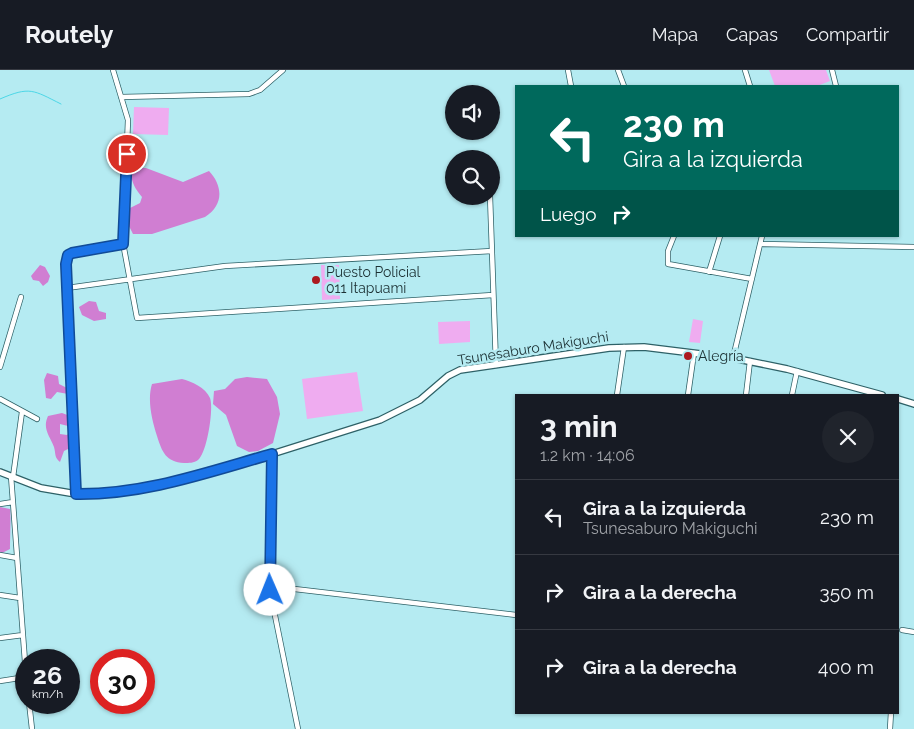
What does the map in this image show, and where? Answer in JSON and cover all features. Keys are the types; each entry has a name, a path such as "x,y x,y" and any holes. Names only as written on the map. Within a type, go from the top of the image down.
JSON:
{"street":[{"path":"113,70 128,120 123,244 137,318 493,295"},
{"path":"122,97 249,94 260,90 284,70"},
{"path":"568,70 571,85"},
{"path":"618,70 624,85"},
{"path":"745,70 750,85"},
{"path":"832,70 836,85"},
{"path":"490,205 496,364"},
{"path":"674,237 668,251 668,264 752,279"},
{"path":"709,272 720,237"},
{"path":"733,358 762,237"},
{"path":"76,494 66,264 68,255 72,253 123,244"},
{"path":"760,244 914,247"},
{"path":"67,288 225,266 492,251"},
{"path":"0,367 21,297"},
{"path":"617,394 624,347"},
{"name":"Tsunesaburo Makiguchi","path":"0,472 41,488 76,494 98,494 154,487 272,454 380,420 420,400 455,372 496,364 624,347 733,358 797,371 878,394"},
{"path":"688,394 694,353"},
{"path":"746,394 750,362"},
{"path":"792,394 797,371"},
{"path":"0,399 37,419"},
{"path":"899,399 914,404"},
{"path":"22,412 12,477 24,649"},
{"path":"272,454 269,586 298,729"},
{"path":"0,504 13,502"},
{"path":"0,555 17,558"},
{"path":"269,586 515,615"},
{"path":"0,595 20,598"},
{"path":"902,630 914,632"},
{"path":"0,638 23,636"},
{"path":"0,680 15,678"},
{"path":"30,714 32,729"},
{"path":"890,729 891,714"}],"shaded area":[{"path":"769,70 826,70 830,81 820,85 775,85"},
{"path":"134,107 169,108 168,135 133,134"},
{"path":"139,168 146,168 183,182 209,171 219,189 216,207 205,217 152,234 133,234 127,222 128,209 140,203 142,197 134,186 131,172"},
{"path":"40,265 45,267 50,276 48,282 43,286 39,281 33,280 31,276"},
{"path":"321,265 339,265 340,299 322,300"},
{"path":"89,301 96,302 99,311 106,313 106,319 94,321 82,315 79,307"},
{"path":"693,319 703,321 700,343 689,342"},
{"path":"470,321 470,342 439,344 438,322"},
{"path":"357,372 363,411 307,419 302,379"},
{"path":"47,373 58,376 59,384 67,388 69,385 71,392 68,394 57,392 51,399 46,398 44,380"},
{"path":"247,377 267,379 277,397 280,414 273,443 258,451 249,452 237,446 226,415 213,404 214,391 225,389 235,379"},
{"path":"182,379 202,388 208,394 211,403 209,430 204,449 198,460 190,463 173,461 163,451 153,423 150,403 152,384"},
{"path":"62,413 70,416 71,423 68,426 60,424 60,434 67,435 71,431 73,434 72,447 64,451 60,462 56,457 54,447 47,432 46,421 48,416"},
{"path":"0,507 10,509 10,549 0,554"}],"waterway":[{"path":"0,99 18,92 31,91 61,104"}],"place":[{"name":"Puesto Policial 011 Itapuami","path":"316,280"},
{"name":"Alegría","path":"688,356"}],"route":[{"path":"127,154 123,244 72,253 68,255 66,264 76,494 98,494 154,487 272,454 270,590"}]}
